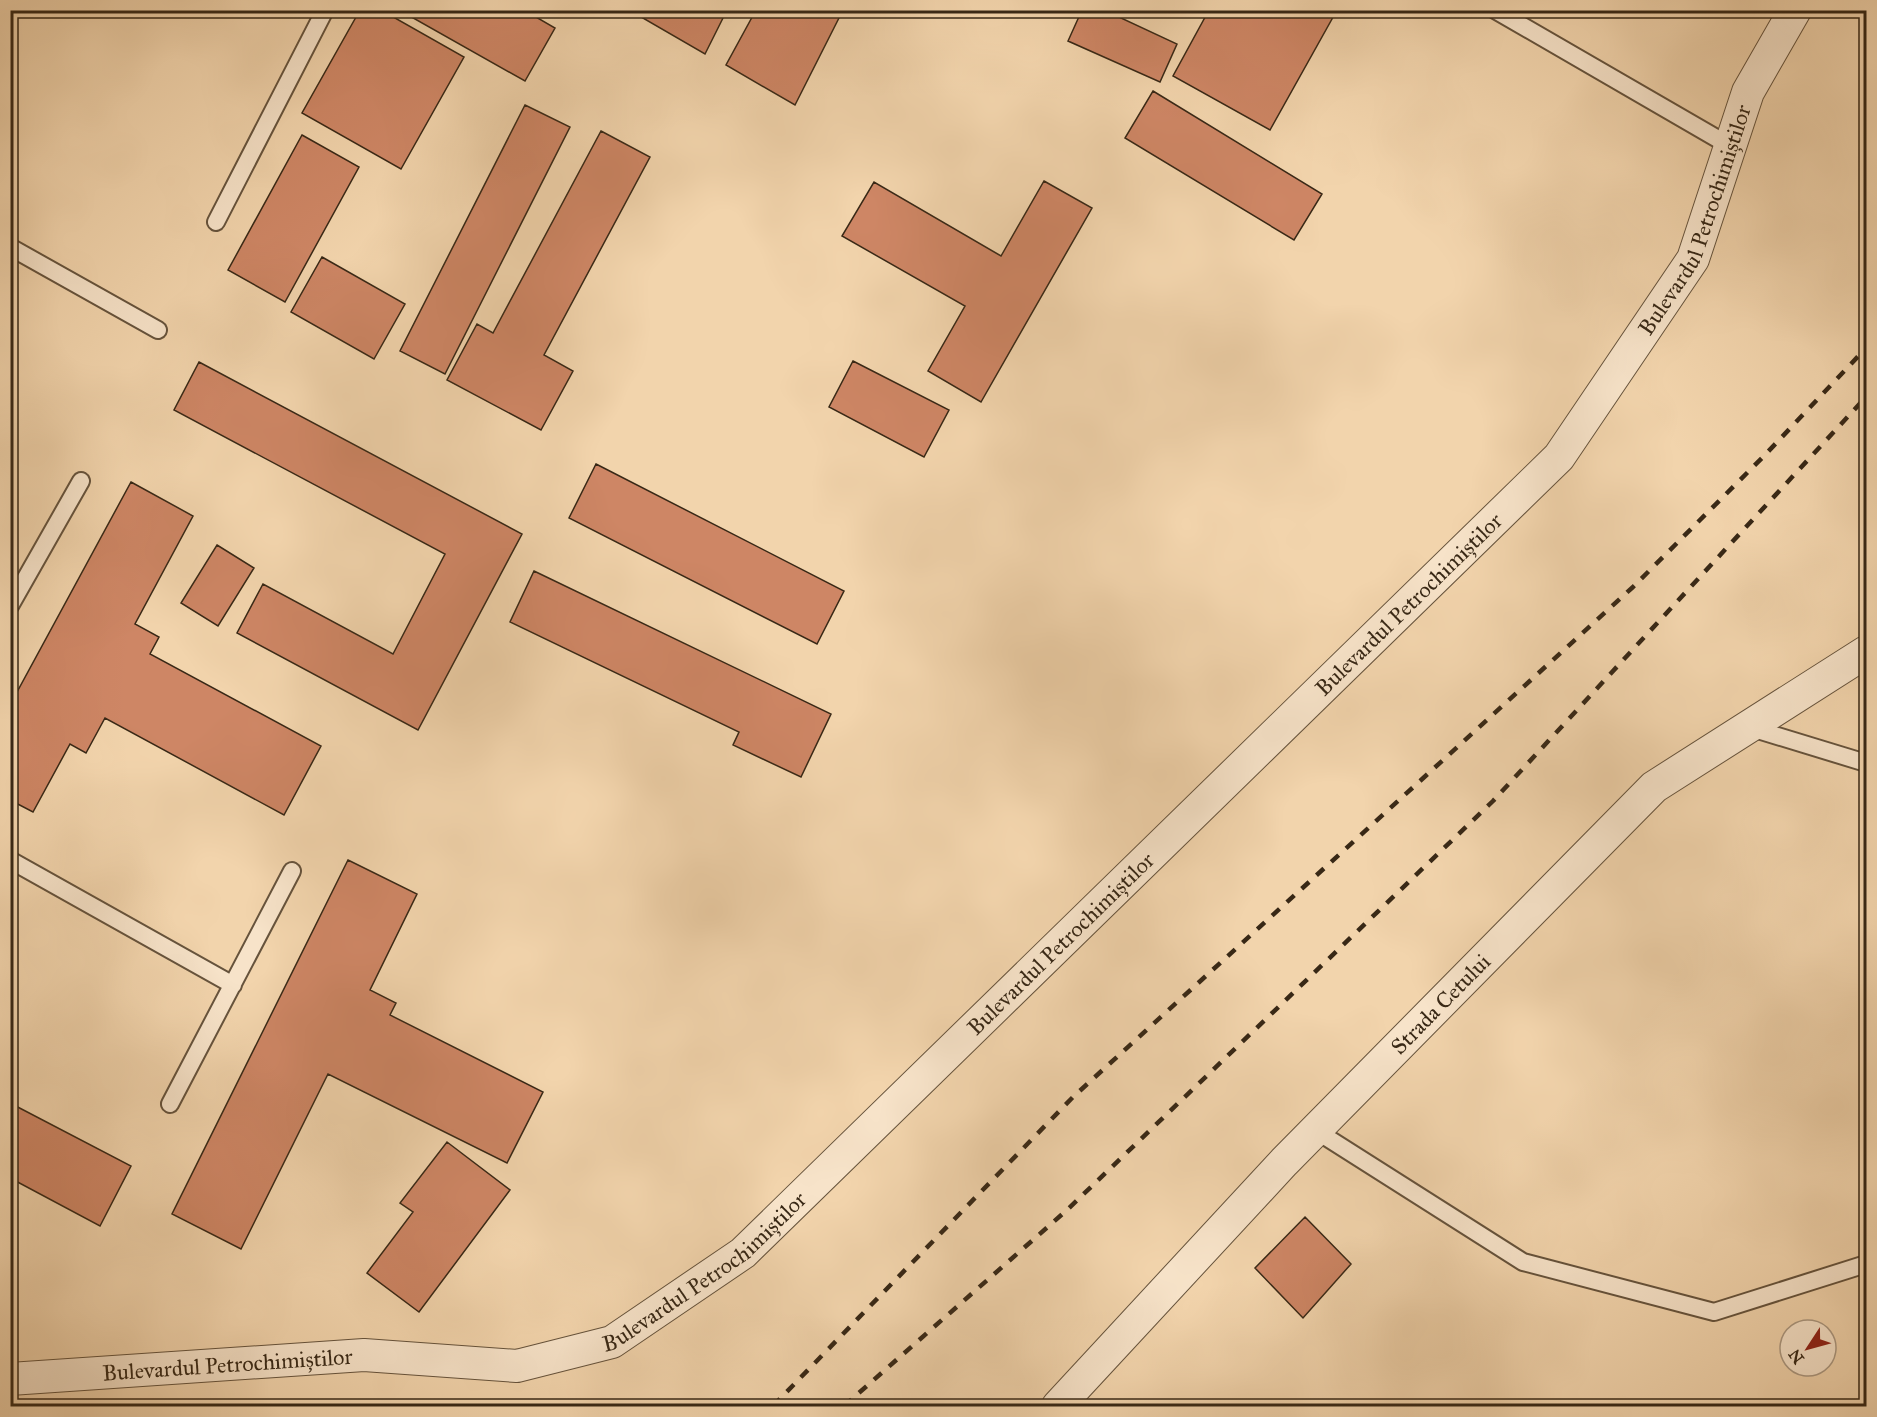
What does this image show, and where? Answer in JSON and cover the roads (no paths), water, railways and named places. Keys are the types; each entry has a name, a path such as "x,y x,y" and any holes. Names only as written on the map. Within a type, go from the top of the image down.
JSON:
{"street":[{"name":"Bulevardul Petrochimiștilor","path":"10,1379 364,1355 517,1366 612,1342 743,1253 1559,457 1693,259 1748,92 1796,10"},
{"name":"Strada Cetului","path":"1058,1407 1315,1130 1654,786 1866,652"}],"lane":[{"path":"216,222 324,10"},
{"path":"1495,10 1730,146"},
{"path":"10,248 158,330"},
{"path":"10,606 81,481"},
{"path":"1748,727 1866,763"},
{"path":"10,860 233,985"},
{"path":"170,1104 292,871"},
{"path":"1315,1130 1523,1262 1714,1312 1866,1264"}],"railway":[{"path":"773,1406 1073,1097 1633,587 1763,457 1866,348"},
{"path":"844,1406 1067,1210 1493,801 1866,397"}]}
